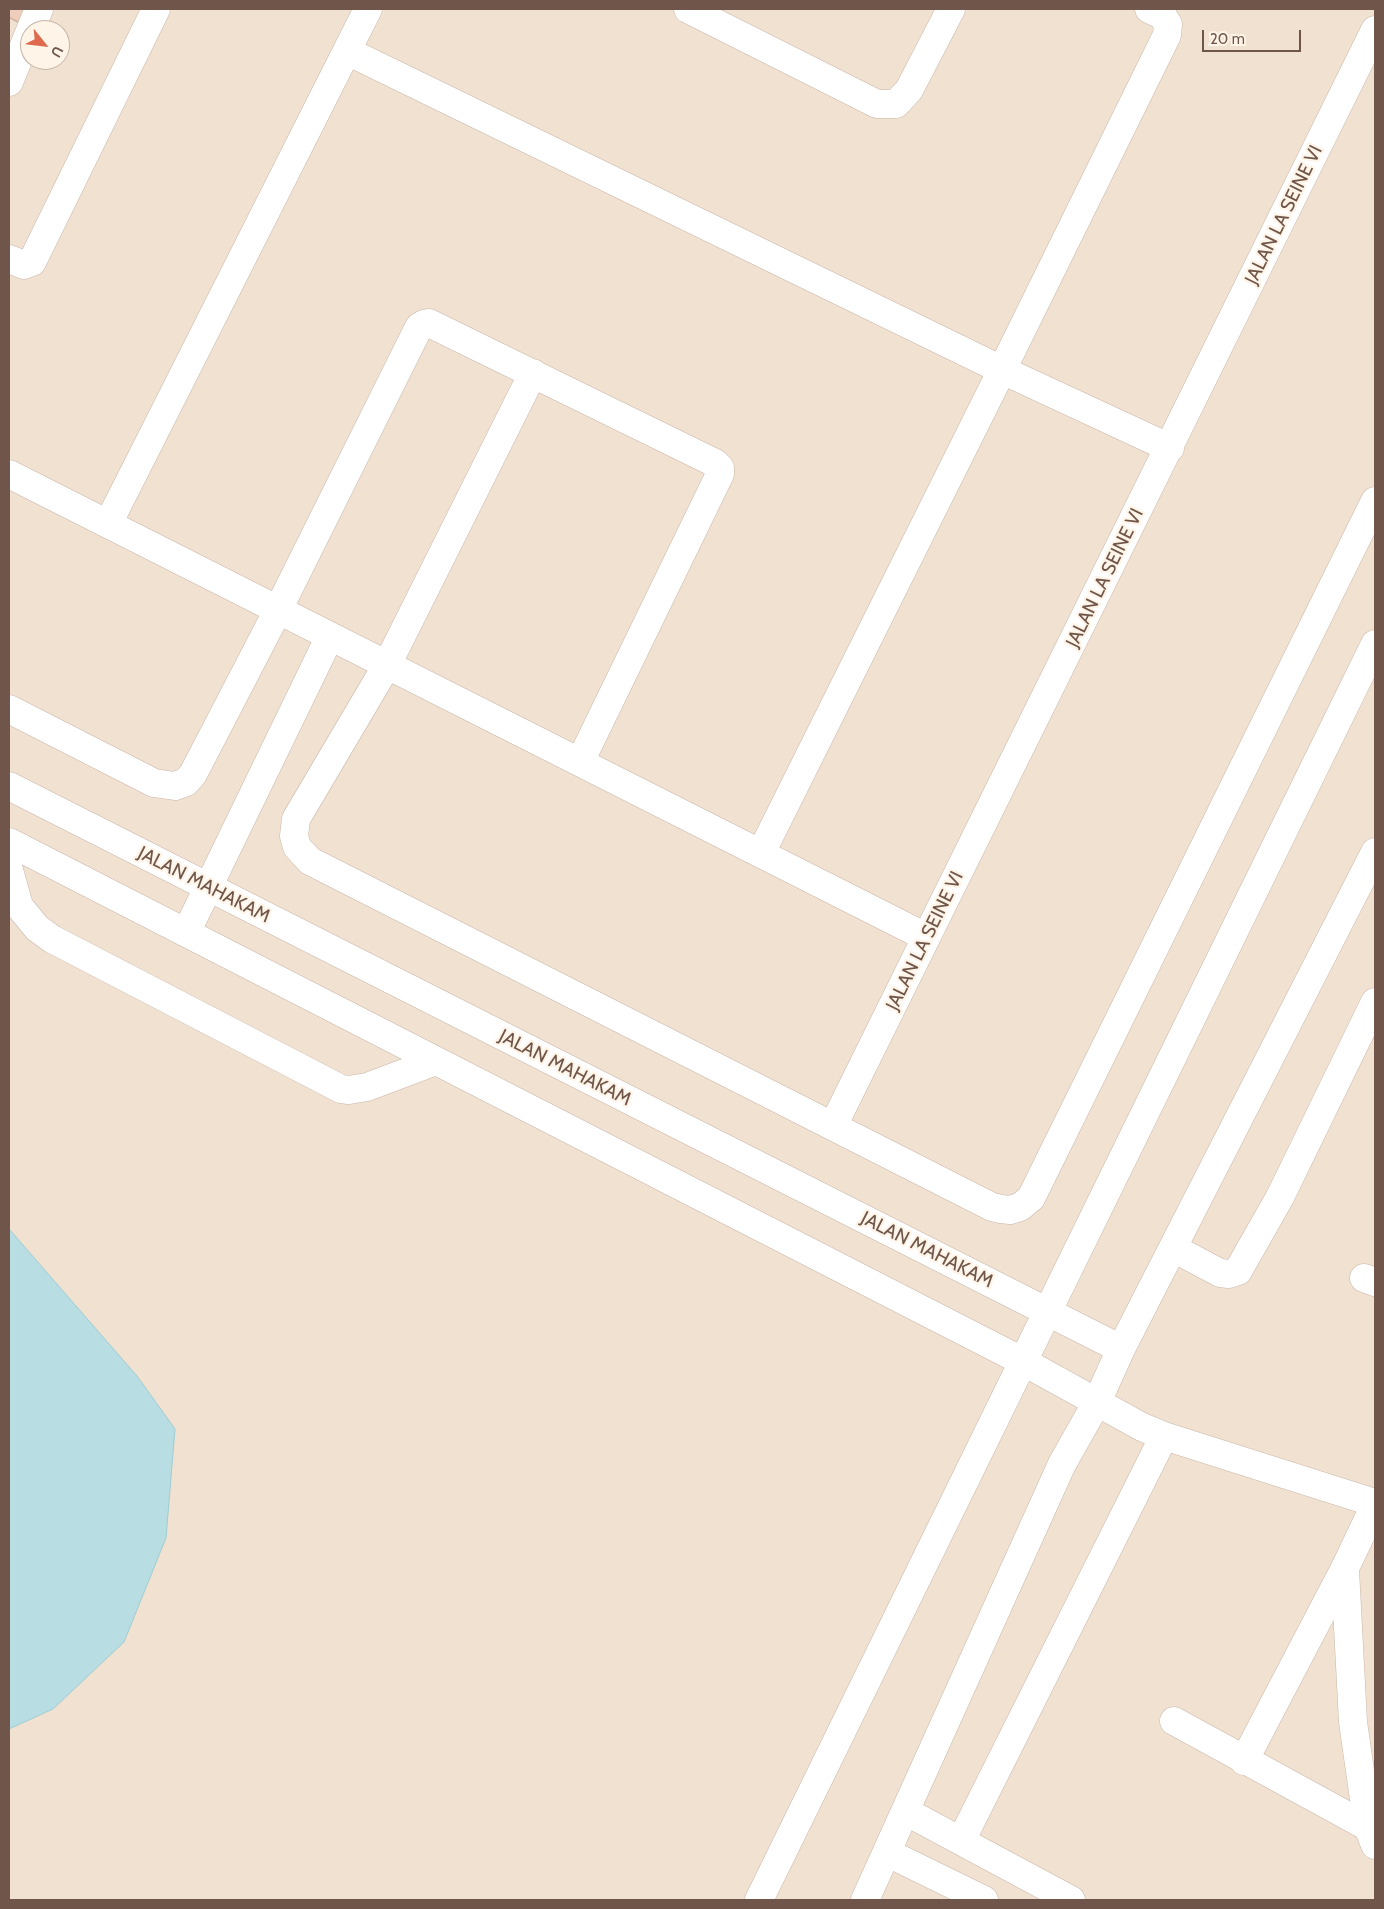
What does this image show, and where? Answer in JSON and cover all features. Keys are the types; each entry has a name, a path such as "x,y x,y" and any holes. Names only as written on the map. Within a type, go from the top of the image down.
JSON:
{"street":[{"path":"9,82 39,9"},
{"path":"9,259 24,265 32,262 156,9"},
{"path":"108,524 368,9"},
{"path":"688,9 877,104 896,104 909,90 951,9"},
{"path":"761,854 1167,35 1168,24 1162,15 1149,9"},
{"name":"JALAN LA SEINE VI","path":"833,1126 1170,448 1375,30"},
{"path":"348,51 1002,370 1170,448"},
{"path":"9,709 154,783 166,786 186,782 193,774 278,610 419,327 430,323 715,463 720,468 720,474 580,762"},
{"path":"533,374 387,665 296,820 294,836 297,847 310,860 992,1206 1010,1210 1020,1207 1031,1198 1375,501"},
{"path":"9,474 926,937"},
{"path":"186,933 330,636"},
{"path":"759,1900 1375,644"},
{"name":"JALAN MAHAKAM","path":"9,786 1122,1349"},
{"path":"9,842 1024,1362 1142,1427 1164,1436 1375,1504 1345,1568 1244,1761"},
{"path":"865,1900 1062,1464 1097,1402 1173,1248 1375,852"},
{"path":"9,870 19,906 38,928 52,939 341,1088 349,1090 367,1087 436,1061"},
{"path":"1173,1248 1220,1273 1229,1274 1238,1271 1280,1196 1375,1002"},
{"path":"961,1842 1164,1436"},
{"path":"1345,1568 1353,1722 1372,1836"},
{"path":"1174,1721 1372,1836"},
{"path":"905,1811 1070,1900"},
{"path":"888,1852 959,1893 986,1855"}],"shaded area":[{"path":"9,9 1375,9 1375,1900 9,1900"}],"water":[{"path":"9,1229 137,1376 175,1429 166,1538 124,1642 53,1709 9,1729"}],"building":[{"path":"9,9 26,9 19,22 9,17"}]}
